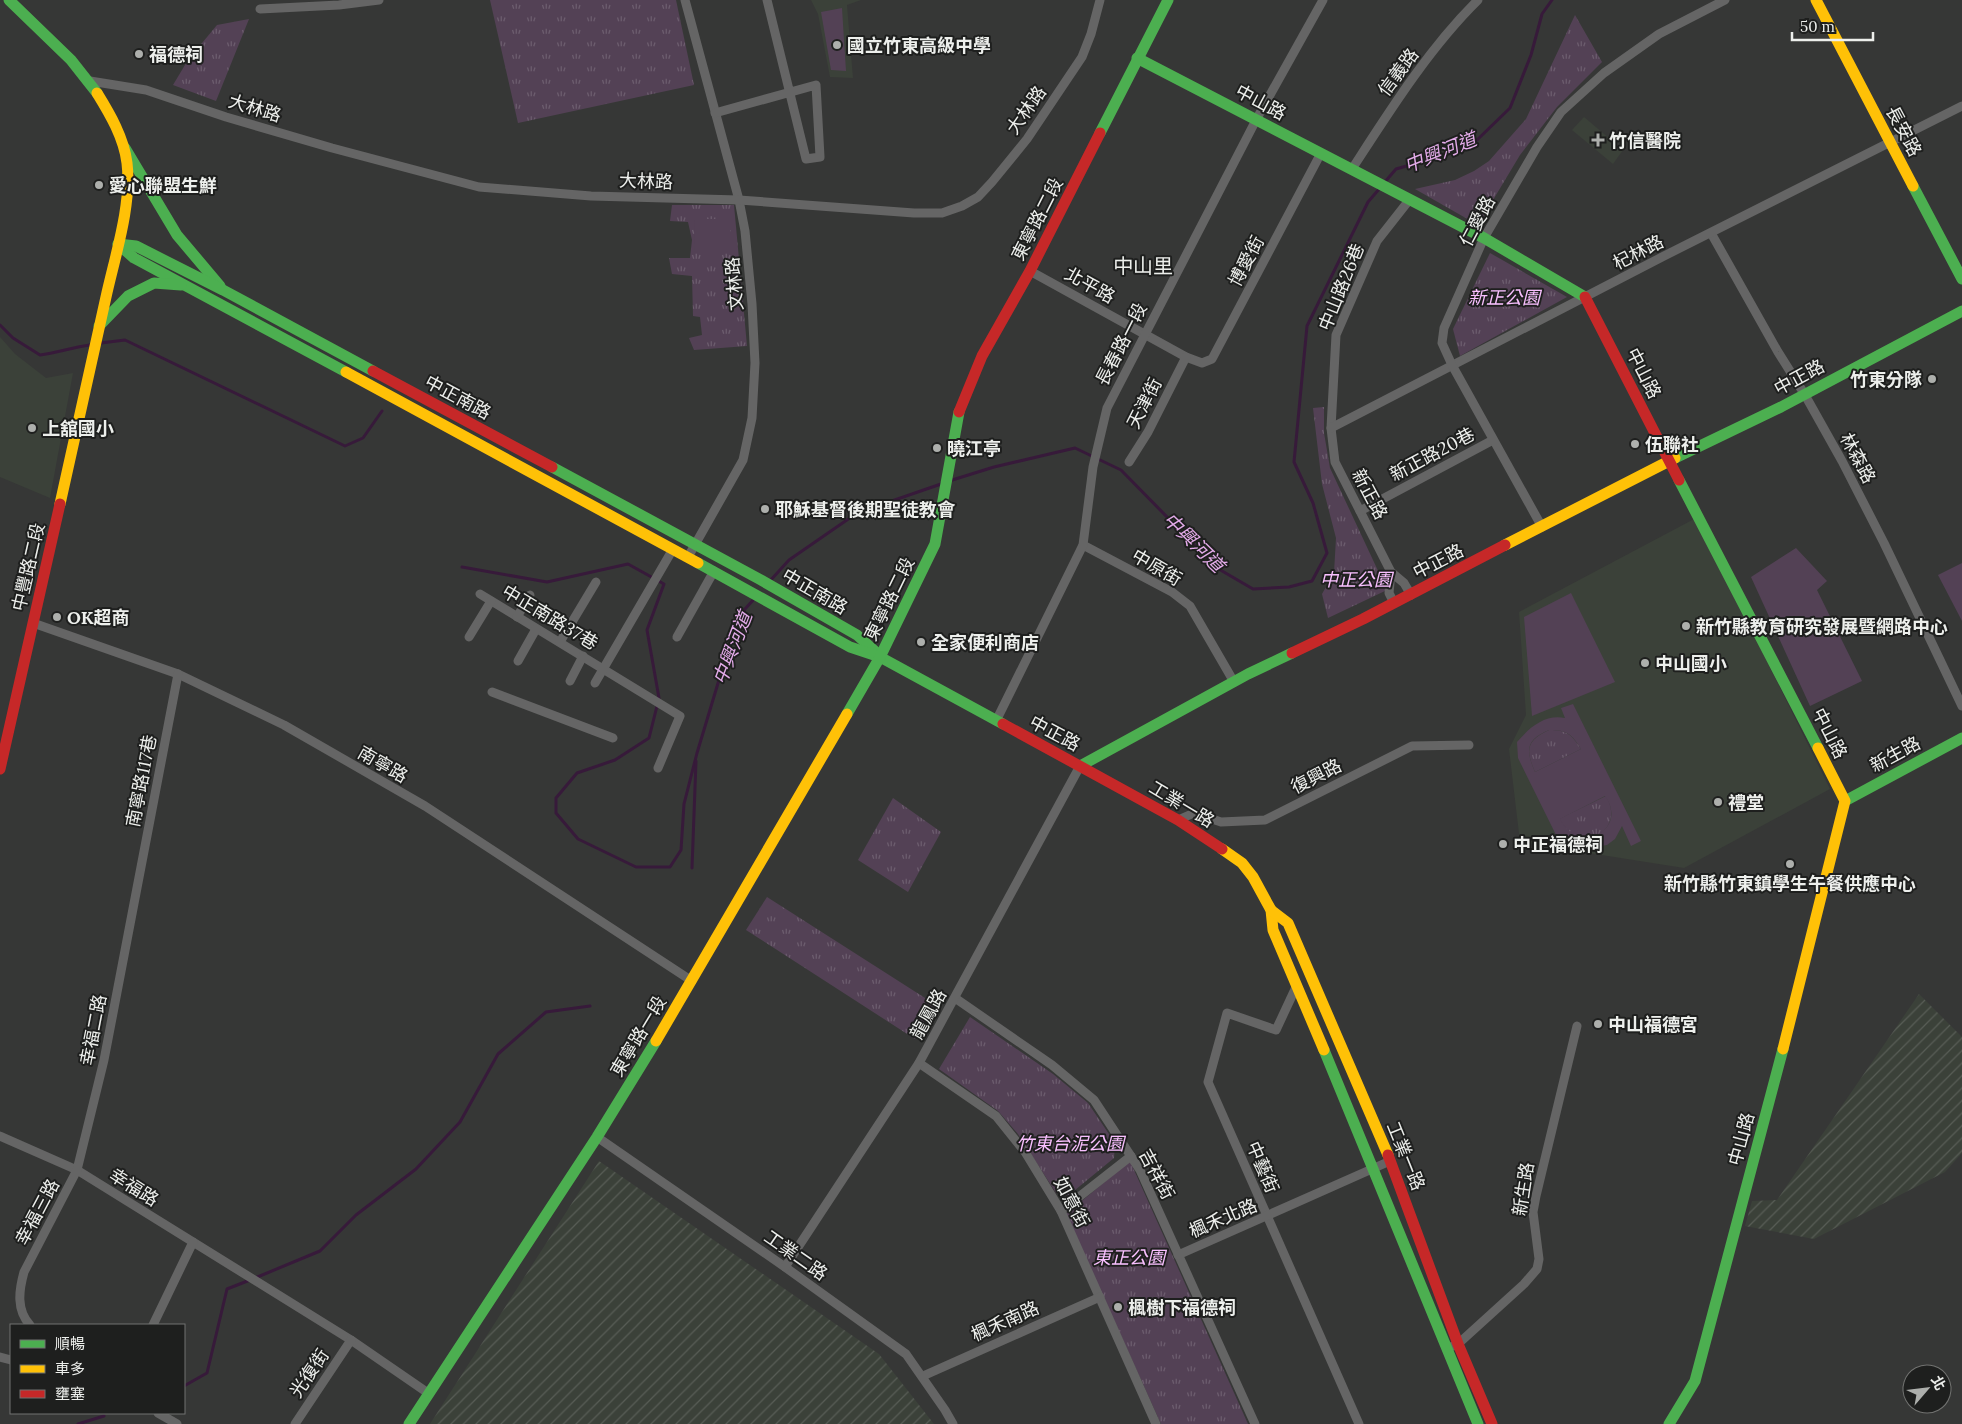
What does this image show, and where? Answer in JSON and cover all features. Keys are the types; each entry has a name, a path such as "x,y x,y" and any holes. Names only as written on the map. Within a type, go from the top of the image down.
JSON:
{"street":[{"path":"9,0 64,51 90,81 109,111 121,141 128,167 125,199 118,244 99,326"},
{"path":"260,9 339,6 379,0"},
{"name":"文林路","path":"685,0 739,200 745,231 752,304 754,363 752,418 743,460 732,482 716,504 688,557"},
{"path":"715,113 789,92 816,85 820,157 806,159 789,92 767,0"},
{"name":"大林路","path":"90,81 146,90 226,117 332,148 479,187 591,196 739,200 914,213 942,213 962,206 978,197 1032,132 1082,57 1091,34 1100,0"},
{"name":"東寧路二段","path":"880,657 935,544 960,408 982,356 1030,270 1168,0"},
{"name":"長春路一段","path":"996,721 1083,545 1093,468 1107,408 1256,120 1323,0"},
{"name":"信義路","path":"1352,169 1391,108 1458,20 1478,0"},
{"name":"仁愛路","path":"1542,528 1452,365 1442,343 1444,328 1484,238 1537,147 1562,112 1604,73 1659,34 1726,0"},
{"name":"長安路","path":"1816,0 1962,279"},
{"name":"中山路","path":"1137,58 1410,200"},
{"name":"杞林路","path":"1331,428 1962,106"},
{"path":"121,141 177,235 223,290"},
{"name":"博愛街","path":"1186,357 1202,363 1212,358 1321,154"},
{"path":"1410,200 1484,238 1585,297"},
{"name":"中山路26巷","path":"1331,428 1336,336 1377,241 1410,200"},
{"name":"林森路","path":"1712,233 1778,352 1805,395 1842,461 1884,543 1962,706"},
{"name":"中正南路","path":"118,244 134,258 714,571 850,647 880,657"},
{"name":"中正南路","path":"118,244 136,246 223,290 761,580 857,635 880,657"},
{"name":"北平路","path":"1030,270 1186,357"},
{"path":"99,326 128,296 154,283 188,286"},
{"name":"中山路","path":"1585,297 1845,801 1794,1008 1697,1374 1695,1381 1669,1424"},
{"name":"中正路","path":"880,657 1080,766 1234,682 1314,644 1542,528 1670,460 1805,395 1962,311"},
{"name":"中豐路二段","path":"0,769 99,326"},
{"name":"天津街","path":"1129,462 1148,432 1186,357"},
{"name":"新正路","path":"1331,428 1335,462 1391,572 1404,583 1410,595"},
{"name":"新正路20巷","path":"1360,511 1493,440"},
{"name":"中原街","path":"1083,545 1172,592 1190,606 1234,682"},
{"name":"中正南路37巷","path":"603,668 673,549"},
{"path":"677,637 714,571"},
{"name":"新正路","path":"1391,572 1389,592 1394,603"},
{"path":"560,642 596,582"},
{"name":"中正南路37巷","path":"480,594 680,716 658,768"},
{"path":"517,617 530,595"},
{"path":"469,637 491,601"},
{"name":"南寧路","path":"33,623 178,674 284,725 425,806 692,981"},
{"path":"518,661 536,629"},
{"path":"570,681 583,656"},
{"name":"東寧路一段","path":"409,1424 597,1136 692,981 880,657"},
{"path":"595,682 603,668"},
{"name":"南寧路117巷","path":"136,894 178,674"},
{"path":"492,692 613,738"},
{"name":"新生路","path":"1845,801 1962,738"},
{"name":"復興路","path":"1178,820 1194,813 1221,822 1266,820 1412,746 1469,745"},
{"name":"工業一路","path":"1080,766 1178,820 1242,863 1252,877 1271,910 1273,930 1374,1168 1478,1424"},
{"name":"龍鳳路","path":"785,1267 920,1063 1080,766"},
{"name":"幸福二路","path":"77,1170 104,1060 136,894"},
{"name":"工業一路","path":"1271,910 1288,922 1390,1161 1458,1344 1492,1424"},
{"name":"中藝街","path":"1296,985 1276,1030 1228,1012 1208,1082 1359,1424"},
{"name":"吉祥街","path":"955,998 1052,1065 1094,1100 1140,1170 1255,1424"},
{"name":"新生路","path":"1446,1349 1458,1344 1524,1284 1537,1269 1538,1254 1533,1212 1577,1026"},
{"name":"如意街","path":"920,1063 996,1116 1025,1152 1061,1211 1156,1424"},
{"name":"幸福路","path":"0,1136 77,1170 351,1340"},
{"name":"工業二路","path":"597,1136 906,1354 923,1376 953,1424"},
{"path":"1061,1211 1131,1156"},
{"name":"楓禾北路","path":"1178,1255 1390,1161"},
{"name":"幸福三路","path":"29,1324 21,1308 19,1290 24,1272 77,1170"},
{"path":"153,1324 193,1242"},
{"name":"楓禾南路","path":"923,1376 1100,1297"},
{"path":"351,1340 428,1393"},
{"name":"光復街","path":"295,1424 351,1340"},
{"path":"160,1414 176,1424"}],"shaded area":[{"name":"國立竹東高級中學","path":"811,0 861,0 847,5 853,78 830,77 818,14"},
{"name":"竹信醫院","path":"1584,117 1623,150 1613,164 1572,130"},
{"name":"上舘國小","path":"0,337 15,354 46,378 73,373 50,498 0,477"},
{"name":"中山國小","path":"1696,518 1830,789 1684,868 1520,842 1509,749 1526,715 1519,612"},
{"path":"1919,994 1962,1037 1962,1153 1945,1172 1814,1239 1745,1226 1752,1201 1777,1200"},
{"path":"599,1161 879,1354 934,1424 430,1424"}],"green space":[{"path":"490,0 676,0 694,85 518,123"},
{"path":"842,8 846,71 831,70 821,12"},
{"path":"1575,15 1602,62 1557,107 1520,155 1478,225 1415,189 1455,180 1489,161 1526,119"},
{"path":"249,19 216,101 173,85 188,60 217,25"},
{"path":"672,205 734,205 747,346 694,350 689,338 702,335 700,317 693,316 692,276 672,274 669,258 690,258 692,240 688,222 670,221"},
{"path":"695,219 730,219 730,253 694,253"},
{"name":"新正公園","path":"1490,253 1567,297 1460,356 1453,329"},
{"name":"中正公園","path":"1324,407 1324,433 1330,468 1387,590 1328,618 1322,594 1334,573 1336,538 1322,484 1313,408"},
{"path":"1796,548 1827,581 1817,590 1862,681 1810,706 1751,577"},
{"path":"1962,563 1962,621 1938,575"},
{"path":"1571,593 1615,682 1532,716 1524,617"},
{"path":"1573,704 1641,841 1631,846 1622,826 1615,839 1607,845 1596,847 1568,846 1558,839 1518,758 1517,742 1527,731 1544,720 1558,717 1565,718 1561,708","holes":["1549,730 1565,732 1575,740 1581,749 1535,772 1530,758 1530,747 1535,738","1605,796 1611,808 1611,819 1606,828 1599,834 1589,837 1578,836 1568,830 1560,819"]},
{"path":"1549,730 1568,734 1581,749 1535,772 1530,758 1530,747 1535,738"},
{"path":"1606,796 1611,808 1611,818 1607,827 1601,833 1593,837 1584,838 1575,836 1565,829 1559,819"},
{"path":"893,798 941,832 908,892 858,860"},
{"path":"767,897 936,1005 915,1039 746,930"},
{"name":"竹東台泥公園","path":"970,1017 1053,1074 1088,1103 1115,1143 1114,1158 1069,1195 1056,1193 1018,1134 998,1111 939,1069"},
{"name":"東正公園","path":"1130,1161 1248,1424 1161,1424 1066,1214"}],"waterway":[{"name":"中興河道","path":"1384,183 1396,169 1438,157 1477,140 1510,108 1531,55 1542,14 1552,0"},
{"name":"中興河道","path":"949,481 994,467 1075,448 1121,470 1217,568 1253,589 1289,587 1312,581 1327,553 1313,503 1294,462 1307,326 1368,202 1380,188"},
{"path":"0,325 13,338 40,355 90,345"},
{"path":"101,343 125,340 345,446 363,438 382,411"},
{"name":"中興河道","path":"769,582 789,560 857,513 941,484"},
{"path":"462,567 547,582 628,564 664,584 647,630 659,698 649,738 615,760 577,773 556,798 556,813 578,839 636,867 670,867 681,850 684,804 697,753 728,650 745,609 755,598"},
{"path":"692,868 696,761"},
{"path":"255,1278 320,1251 356,1215 416,1169 460,1122 498,1054 546,1012 590,1006"},
{"path":"185,1385 207,1373 227,1289 250,1280"},
{"path":"78,1424 104,1416"}],"traffic: fast":[{"path":"9,0 71,60 97,93"},
{"path":"1100,133 1168,0"},
{"path":"1137,58 1484,238 1585,297"},
{"path":"125,148 177,235 220,286"},
{"path":"1913,186 1962,279"},
{"path":"118,244 134,258 346,372"},
{"path":"118,244 136,246 223,290 373,371"},
{"path":"99,326 128,296 154,283 181,285"},
{"path":"1675,458 1781,407 1962,311"},
{"path":"847,714 880,657 935,544 959,412"},
{"path":"552,467 761,580 857,635 877,653"},
{"path":"1679,480 1818,748"},
{"path":"698,563 850,647 880,657 1003,724"},
{"path":"1080,766 1248,674 1292,653"},
{"path":"1845,801 1962,738"},
{"path":"409,1424 597,1137 656,1041"},
{"path":"1669,1424 1695,1381 1783,1049"},
{"path":"1324,1050 1478,1424"}],"traffic: slow":[{"path":"1816,0 1913,186"},
{"path":"60,504 122,230 127,196 127,163 123,144 97,93"},
{"path":"346,372 698,563"},
{"path":"1505,545 1675,458"},
{"path":"656,1041 847,714"},
{"path":"1783,1049 1845,801 1818,748"},
{"path":"1222,849 1242,863 1253,877 1271,910 1273,930 1324,1050"},
{"path":"1271,910 1288,923 1388,1155"}],"traffic: jam":[{"path":"959,412 982,356 1030,271 1100,133"},
{"path":"1585,297 1679,480"},
{"path":"373,371 552,467"},
{"path":"0,769 60,504"},
{"path":"1292,653 1363,619 1505,545"},
{"path":"1003,724 1178,820 1222,849"},
{"path":"1388,1155 1458,1344 1492,1424"}],"place":[{"name":"國立竹東高級中學","path":"837,45"},
{"name":"福德祠","path":"139,54"},
{"name":"竹信醫院","path":"1598,140"},
{"name":"愛心聯盟生鮮","path":"99,185"},
{"name":"竹東分隊","path":"1932,379"},
{"name":"上舘國小","path":"32,428"},
{"name":"伍聯社","path":"1635,444"},
{"name":"曉江亭","path":"937,448"},
{"name":"耶穌基督後期聖徒教會","path":"765,509"},
{"name":"OK超商","path":"57,617"},
{"name":"新竹縣教育研究發展暨網路中心","path":"1686,626"},
{"name":"全家便利商店","path":"921,642"},
{"name":"中山國小","path":"1645,663"},
{"name":"禮堂","path":"1718,802"},
{"name":"中正福德祠","path":"1503,844"},
{"name":"新竹縣竹東鎮學生午餐供應中心","path":"1790,864"},
{"name":"中山福德宮","path":"1598,1024"},
{"name":"楓樹下福德祠","path":"1118,1307"}],"district":[{"name":"中山里","path":"1143,265"}]}
